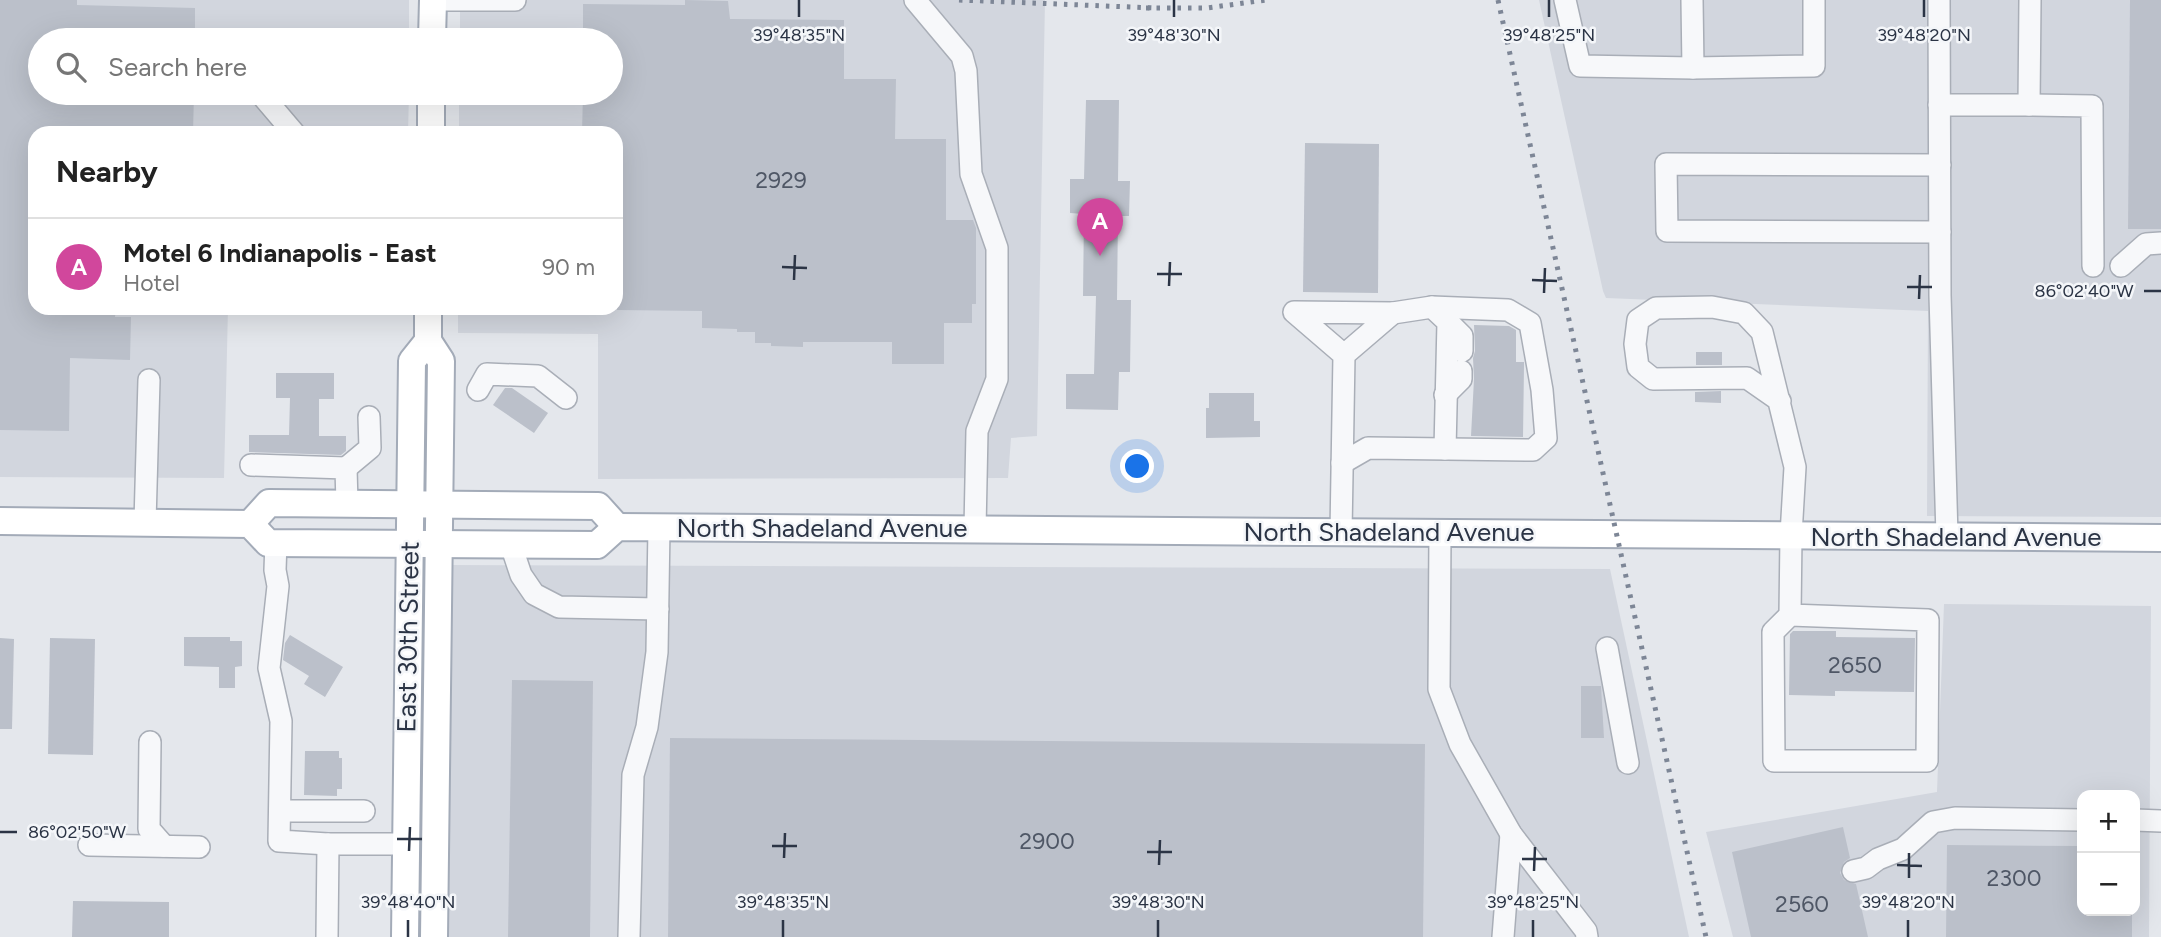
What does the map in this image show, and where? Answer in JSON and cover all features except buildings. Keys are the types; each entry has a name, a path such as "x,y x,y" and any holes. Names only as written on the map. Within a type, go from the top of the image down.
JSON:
{"main road":[{"path":"432,28 433,0"},
{"path":"430,126 431,105"},
{"name":"East 30th Street","path":"428,315 428,341 441,361 434,937"},
{"name":"East 30th Street","path":"405,937 412,361 428,341"},
{"path":"0,521 250,524 268,542 409,544 597,545 617,527 598,506 269,503 250,524"},
{"name":"North Shadeland Avenue","path":"617,527 2161,538"}],"lane":[{"path":"433,0 508,0"},
{"path":"915,0 962,56 966,71 971,174 997,248 998,379 977,431 975,529"},
{"path":"1565,0 1580,66"},
{"path":"1579,0 1580,66"},
{"path":"1692,0 1693,68"},
{"path":"1580,66 1814,66 1814,0"},
{"path":"1939,0 1940,232 1947,536"},
{"path":"2029,105 2030,0"},
{"path":"270,105 288,126"},
{"path":"1939,105 2092,106 2093,266"},
{"path":"1940,164 1666,164 1667,231 1940,232"},
{"path":"2120,266 2146,244 2161,243"},
{"path":"1432,307 1462,336 1461,379 1445,395"},
{"path":"1342,463 1368,448 1533,450 1546,438 1542,390 1530,323 1508,310 1432,307 1393,313 1294,312 1344,355"},
{"path":"1780,401 1747,378 1653,379 1638,367 1638,320 1656,308 1712,307 1744,313 1762,332 1780,401 1795,467 1790,615 1773,632 1774,761 1927,761 1928,620 1790,615"},
{"path":"1341,531 1344,355 1393,313"},
{"path":"1445,449 1448,321"},
{"path":"478,390 487,374 538,376 566,398"},
{"path":"145,522 149,380"},
{"path":"251,465 346,468 370,448 369,417"},
{"path":"346,468 347,504"},
{"path":"629,937 633,775 647,727 657,652 659,527"},
{"path":"1440,532 1438,689 1460,744 1511,834 1586,931 1587,937"},
{"path":"276,542 275,570 278,586 269,668 281,721 279,841 406,844"},
{"path":"511,544 521,575 534,594 559,607 658,609"},
{"path":"1607,648 1628,763"},
{"path":"150,742 149,829 164,846"},
{"path":"280,811 365,811"},
{"path":"1852,865 1864,856 1878,859 1903,849 1933,822 1955,818 2077,820"},
{"path":"2140,820 2161,821"},
{"path":"1503,937 1511,834"},
{"path":"327,937 328,844"},
{"path":"89,845 199,846"}],"shaded area":[{"path":"0,0 409,0 409,28 28,28 28,105 409,105 408,126 28,126 28,315 228,315 224,478 0,477"},
{"path":"460,0 1045,0 1037,436 1011,438 1008,478 598,479 598,334 458,333 458,315 623,315 623,126 459,126 459,105 623,105 623,28 460,28"},
{"path":"1539,0 2161,0 2161,517 1927,516 1928,311 1606,298"},
{"path":"449,565 1610,569 1689,937 446,937"},
{"path":"1944,604 2151,606 2149,937 1733,937 1706,832 1937,792"}],"railway":[{"path":"959,0 1155,8"},
{"path":"1146,8 1207,8 1266,0"},
{"path":"1498,0 1706,937"}],"place":[{"name":"Motel 6 Indianapolis - East","path":"1100,256"}]}
